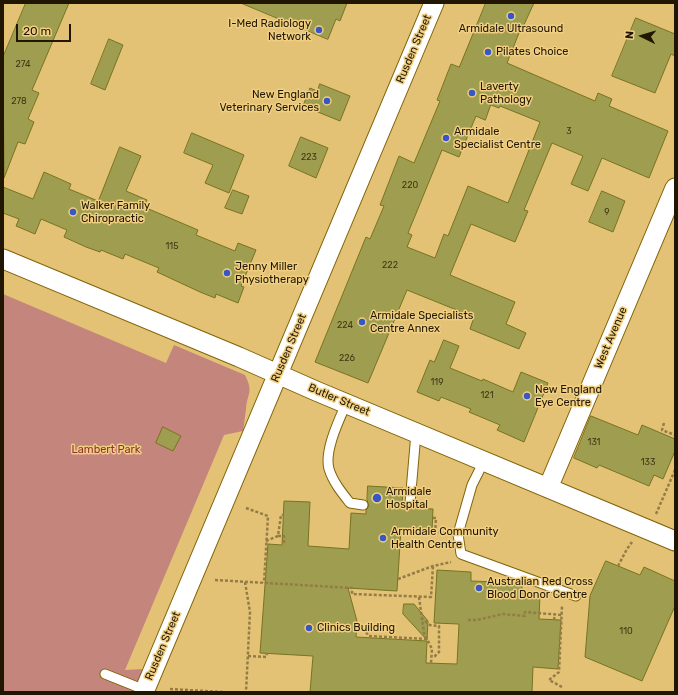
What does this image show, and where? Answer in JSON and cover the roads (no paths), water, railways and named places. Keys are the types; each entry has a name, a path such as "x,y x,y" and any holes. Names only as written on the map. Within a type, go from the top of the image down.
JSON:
{"street":[{"name":"Rusden Street","path":"145,691 434,3"},
{"name":"West Avenue","path":"548,488 675,188"},
{"name":"Butler Street","path":"3,259 675,541"}],"lane":[{"path":"346,404 330,445 329,468 340,492 350,503 363,505"},
{"path":"410,503 416,433"},
{"path":"484,461 472,485 458,534 461,554 576,596"},
{"path":"105,674 145,691"}],"place":[{"name":"Armidale Ultrasound","path":"511,16"},
{"name":"I-Med Radiology Network","path":"319,30"},
{"name":"Pilates Choice","path":"488,52"},
{"name":"Laverty Pathology","path":"472,93"},
{"name":"New England Veterinary Services","path":"327,101"},
{"name":"Armidale Specialist Centre","path":"446,138"},
{"name":"Walker Family Chiropractic","path":"73,212"},
{"name":"Jenny Miller Physiotherapy","path":"227,273"},
{"name":"Armidale Specialists Centre Annex","path":"362,322"},
{"name":"New England Eye Centre","path":"527,396"},
{"name":"Armidale Hospital","path":"377,498"},
{"name":"Armidale Community Health Centre","path":"383,538"},
{"name":"Australian Red Cross Blood Donor Centre","path":"479,588"},
{"name":"Clinics Building","path":"309,628"}],"park label":[{"name":"Lambert Park","path":"106,450"}]}
